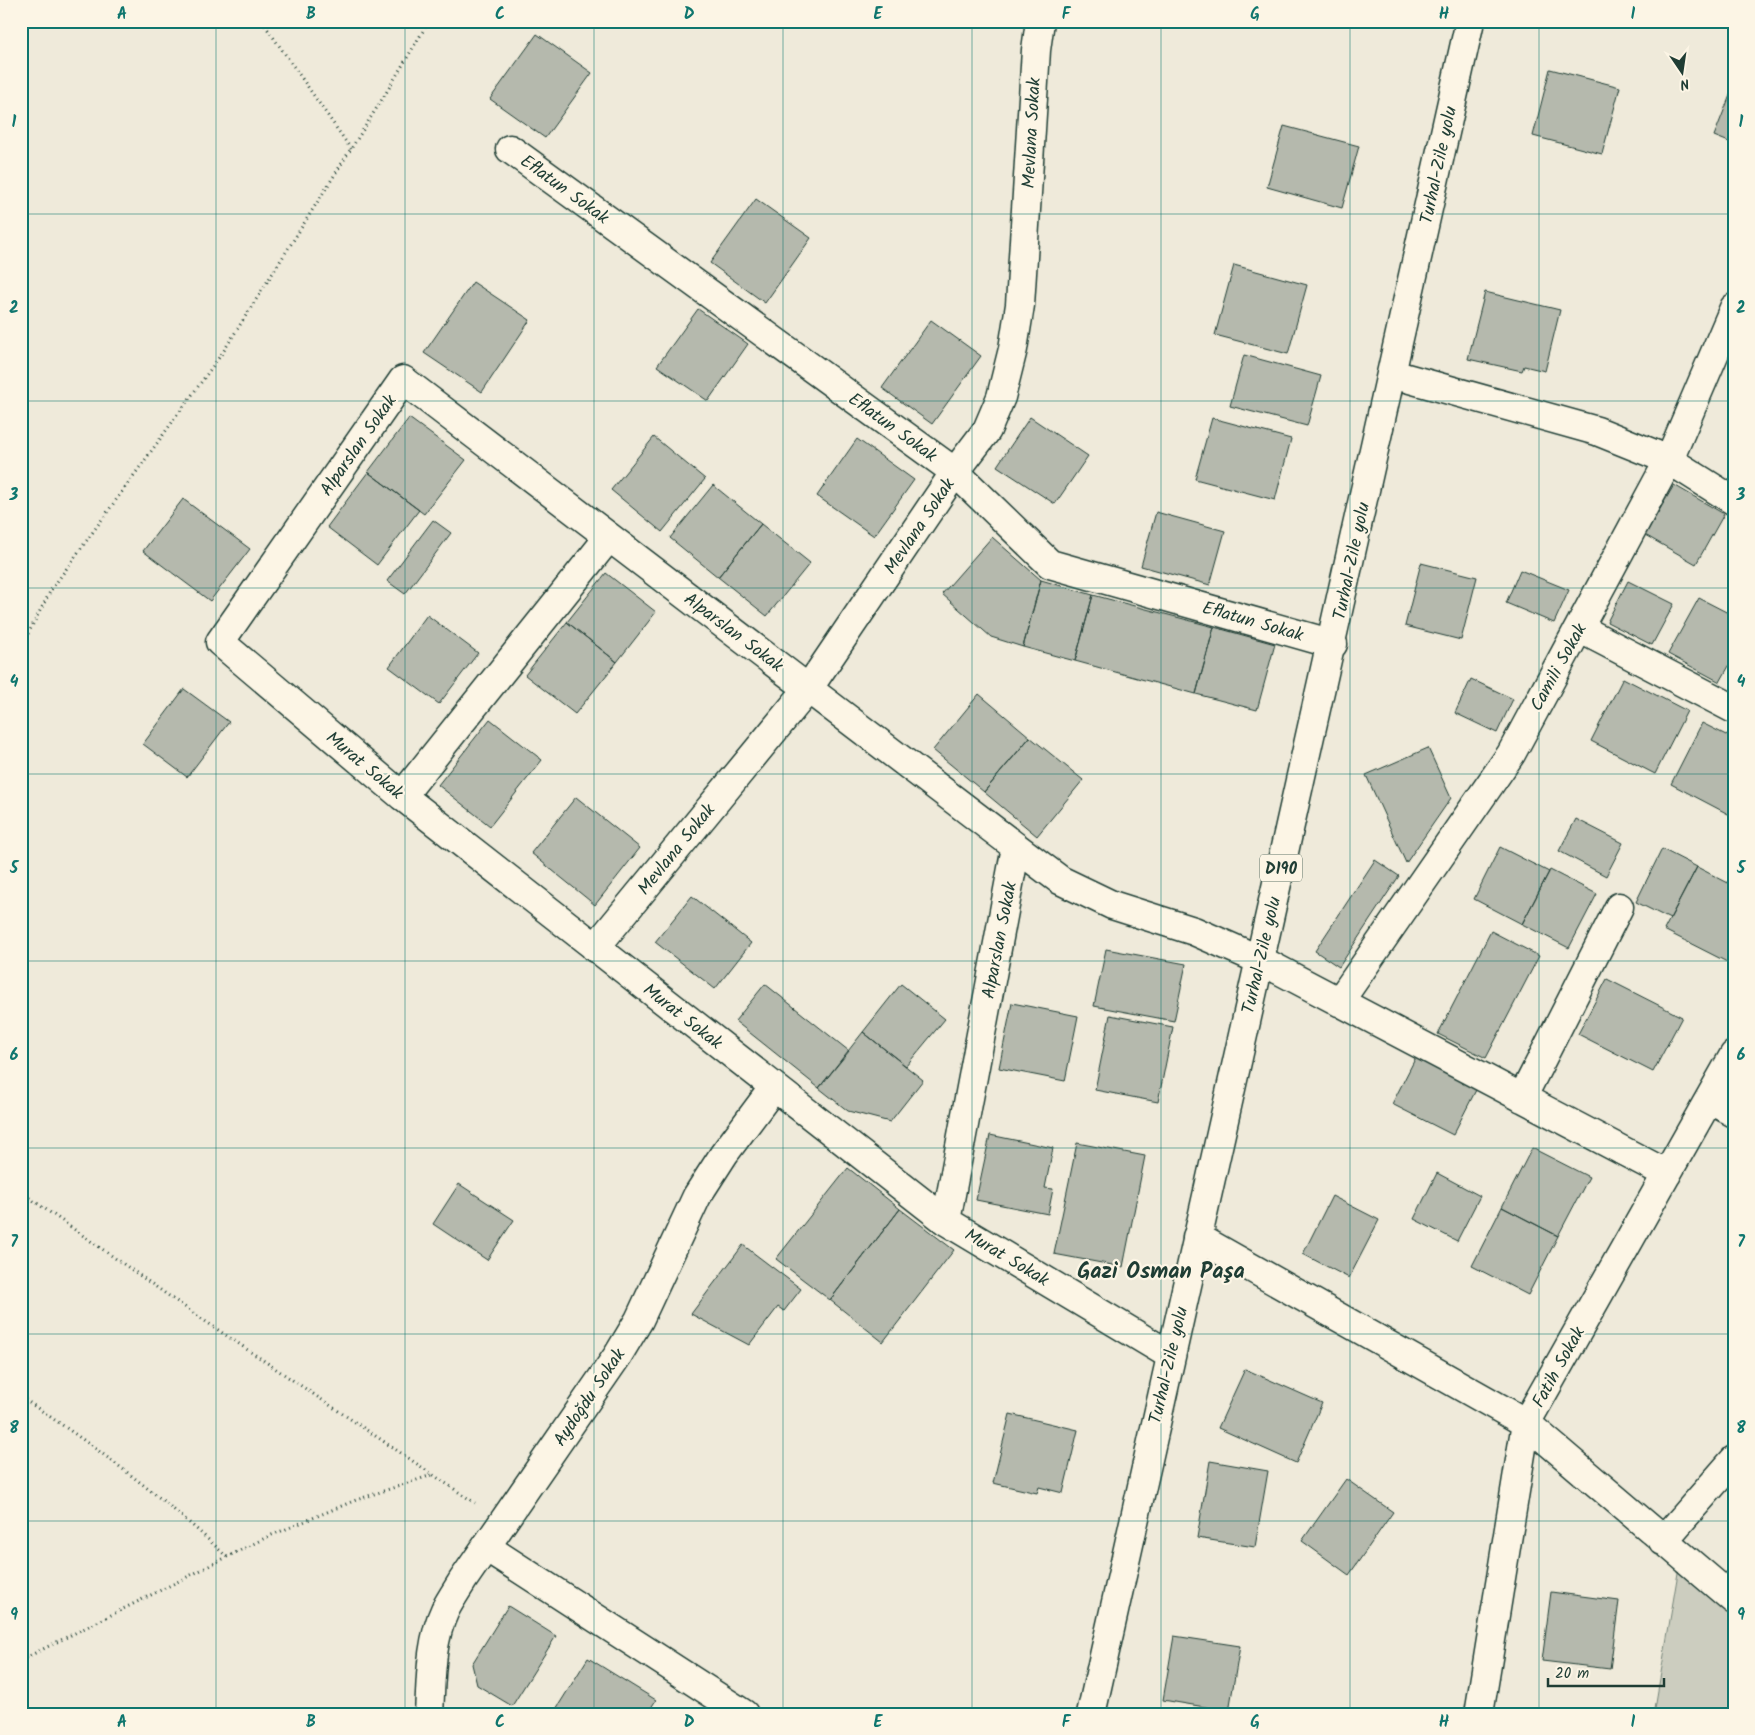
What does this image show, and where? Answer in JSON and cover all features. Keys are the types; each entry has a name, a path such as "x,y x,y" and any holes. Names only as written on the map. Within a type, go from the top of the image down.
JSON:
{"street":[{"name":"Mevlana Sokak","path":"595,948 808,689 955,472 987,430 1001,397 1013,349 1020,305 1032,105 1040,21"},
{"name":"Turhal-Zile yolu","path":"1091,1714 1170,1355 1333,644 1470,21"},
{"name":"Eflatun Sokak","path":"510,149 955,472 1050,564 1333,644"},
{"name":"Camili Sokak","path":"1340,1002 1511,754 1668,460 1734,308"},
{"path":"1392,374 1597,431 1668,460 1734,501"},
{"name":"Alparslan Sokak","path":"220,642 403,380 1016,846 946,1221"},
{"path":"402,796 609,537"},
{"path":"1579,628 1734,709"},
{"name":"Murat Sokak","path":"220,642 402,796 946,1221 1170,1355"},
{"path":"1016,846 1060,880 1112,905 1194,931 1260,960 1667,1174"},
{"path":"1522,1098 1619,906"},
{"name":"Fatih Sokak","path":"1479,1714 1526,1423 1734,1055"},
{"name":"Aydoğdu Sokak","path":"429,1714 435,1644 445,1610 462,1580 618,1355 639,1320 697,1196 724,1154 774,1087"},
{"path":"1709,1099 1734,1113"},
{"path":"1197,1237 1526,1423 1734,1600"},
{"path":"1663,1540 1734,1460"},
{"path":"486,1547 744,1714"}],"path":[{"path":"262,21 351,150"},
{"path":"21,646 51,590 223,352 351,150 429,21"},
{"path":"21,1192 196,1315 503,1522"},
{"path":"21,1397 83,1440 198,1529 227,1557"},
{"path":"21,1660 227,1557 356,1500 433,1475"}],"shaded area":[{"path":"1681,1555 1734,1600 1734,1714 1654,1714"}],"building":[{"path":"537,34 592,73 545,138 490,99"},
{"path":"1550,69 1620,87 1602,154 1533,136"},
{"path":"1734,85 1734,144 1714,136"},
{"path":"1284,126 1359,146 1342,208 1267,187"},
{"path":"756,199 811,238 765,303 710,263"},
{"path":"1234,265 1307,285 1288,354 1215,335"},
{"path":"473,282 530,320 482,392 424,353"},
{"path":"1485,292 1560,310 1545,371 1524,366 1522,371 1468,359"},
{"path":"698,309 748,344 708,401 657,366"},
{"path":"931,320 981,356 932,424 882,388"},
{"path":"1244,355 1321,376 1307,426 1230,406"},
{"path":"1030,417 1088,456 1055,504 997,466"},
{"path":"409,418 466,460 424,514 368,472"},
{"path":"1212,418 1291,439 1275,500 1195,479"},
{"path":"654,437 705,479 662,532 611,490"},
{"path":"857,439 914,480 874,536 817,496"},
{"path":"368,472 419,510 377,565 327,527"},
{"path":"713,485 761,524 718,577 670,538"},
{"path":"1674,485 1724,514 1696,564 1645,535"},
{"path":"183,499 250,549 210,601 143,551"},
{"path":"1156,512 1225,531 1210,585 1141,566"},
{"path":"433,520 451,533 405,594 387,581"},
{"path":"761,524 810,563 767,616 718,577"},
{"path":"992,537 1041,580 1023,647 991,637 942,594"},
{"path":"1421,563 1477,577 1461,640 1405,626"},
{"path":"1520,570 1569,590 1554,623 1506,603"},
{"path":"606,573 656,612 617,662 567,622"},
{"path":"1041,580 1093,595 1075,661 1023,647"},
{"path":"1628,581 1674,604 1652,645 1607,622"},
{"path":"1093,595 1214,627 1196,694 1075,661"},
{"path":"1699,598 1734,616 1734,657 1720,682 1668,654"},
{"path":"427,615 478,653 439,704 389,667"},
{"path":"567,622 617,662 575,714 525,675"},
{"path":"1214,627 1275,644 1257,710 1196,694"},
{"path":"1623,678 1687,711 1655,774 1591,741"},
{"path":"1471,679 1513,699 1497,733 1455,713"},
{"path":"184,689 229,722 187,777 143,744"},
{"path":"979,694 1030,737 984,792 933,750"},
{"path":"490,719 542,760 490,826 438,785"},
{"path":"1702,723 1734,739 1734,808 1730,815 1671,784"},
{"path":"1030,737 1083,780 1037,836 984,792"},
{"path":"1428,748 1451,798 1406,863 1366,775"},
{"path":"576,797 640,848 595,905 531,853"},
{"path":"1576,819 1623,843 1606,876 1559,851"},
{"path":"1500,847 1549,872 1522,924 1474,899"},
{"path":"1662,849 1697,867 1670,919 1636,902"},
{"path":"1375,860 1399,876 1339,967 1315,951"},
{"path":"1697,867 1734,886 1734,958 1731,964 1664,930"},
{"path":"1550,870 1597,894 1569,948 1522,924"},
{"path":"692,896 751,943 715,989 655,942"},
{"path":"1491,931 1539,956 1486,1058 1438,1034"},
{"path":"1106,949 1186,964 1174,1021 1094,1006"},
{"path":"1607,979 1682,1017 1653,1072 1578,1034"},
{"path":"765,984 849,1051 819,1088 735,1021"},
{"path":"901,984 945,1019 906,1066 863,1032"},
{"path":"1012,1003 1078,1016 1065,1081 999,1068"},
{"path":"1110,1015 1173,1027 1158,1102 1095,1090"},
{"path":"863,1032 923,1080 890,1122 848,1111 819,1088"},
{"path":"1416,1057 1477,1088 1453,1135 1392,1104"},
{"path":"990,1135 1053,1148 1045,1188 1053,1189 1048,1214 976,1200"},
{"path":"1077,1143 1145,1156 1123,1267 1054,1254"},
{"path":"1532,1148 1589,1177 1558,1236 1502,1207"},
{"path":"848,1168 900,1209 830,1300 776,1259"},
{"path":"1437,1173 1480,1196 1457,1241 1414,1219"},
{"path":"459,1184 514,1220 487,1260 433,1224"},
{"path":"1332,1196 1379,1220 1349,1278 1303,1254"},
{"path":"1502,1207 1558,1236 1528,1295 1472,1266"},
{"path":"900,1209 954,1250 883,1342 830,1300"},
{"path":"743,1245 801,1289 784,1311 778,1307 749,1345 691,1314"},
{"path":"1245,1369 1322,1403 1296,1463 1218,1428"},
{"path":"1010,1414 1078,1430 1063,1493 1039,1487 1037,1493 993,1483"},
{"path":"1210,1461 1268,1471 1255,1547 1197,1538"},
{"path":"1346,1479 1393,1512 1349,1575 1302,1541"},
{"path":"1551,1592 1619,1601 1610,1669 1542,1661"},
{"path":"508,1606 556,1636 512,1706 477,1685 472,1664"},
{"path":"1174,1636 1240,1646 1229,1711 1163,1700"},
{"path":"588,1658 656,1700 647,1714 553,1714"}],"district":[{"name":"Gazi Osman Paşa","path":"1161,1270"}]}
